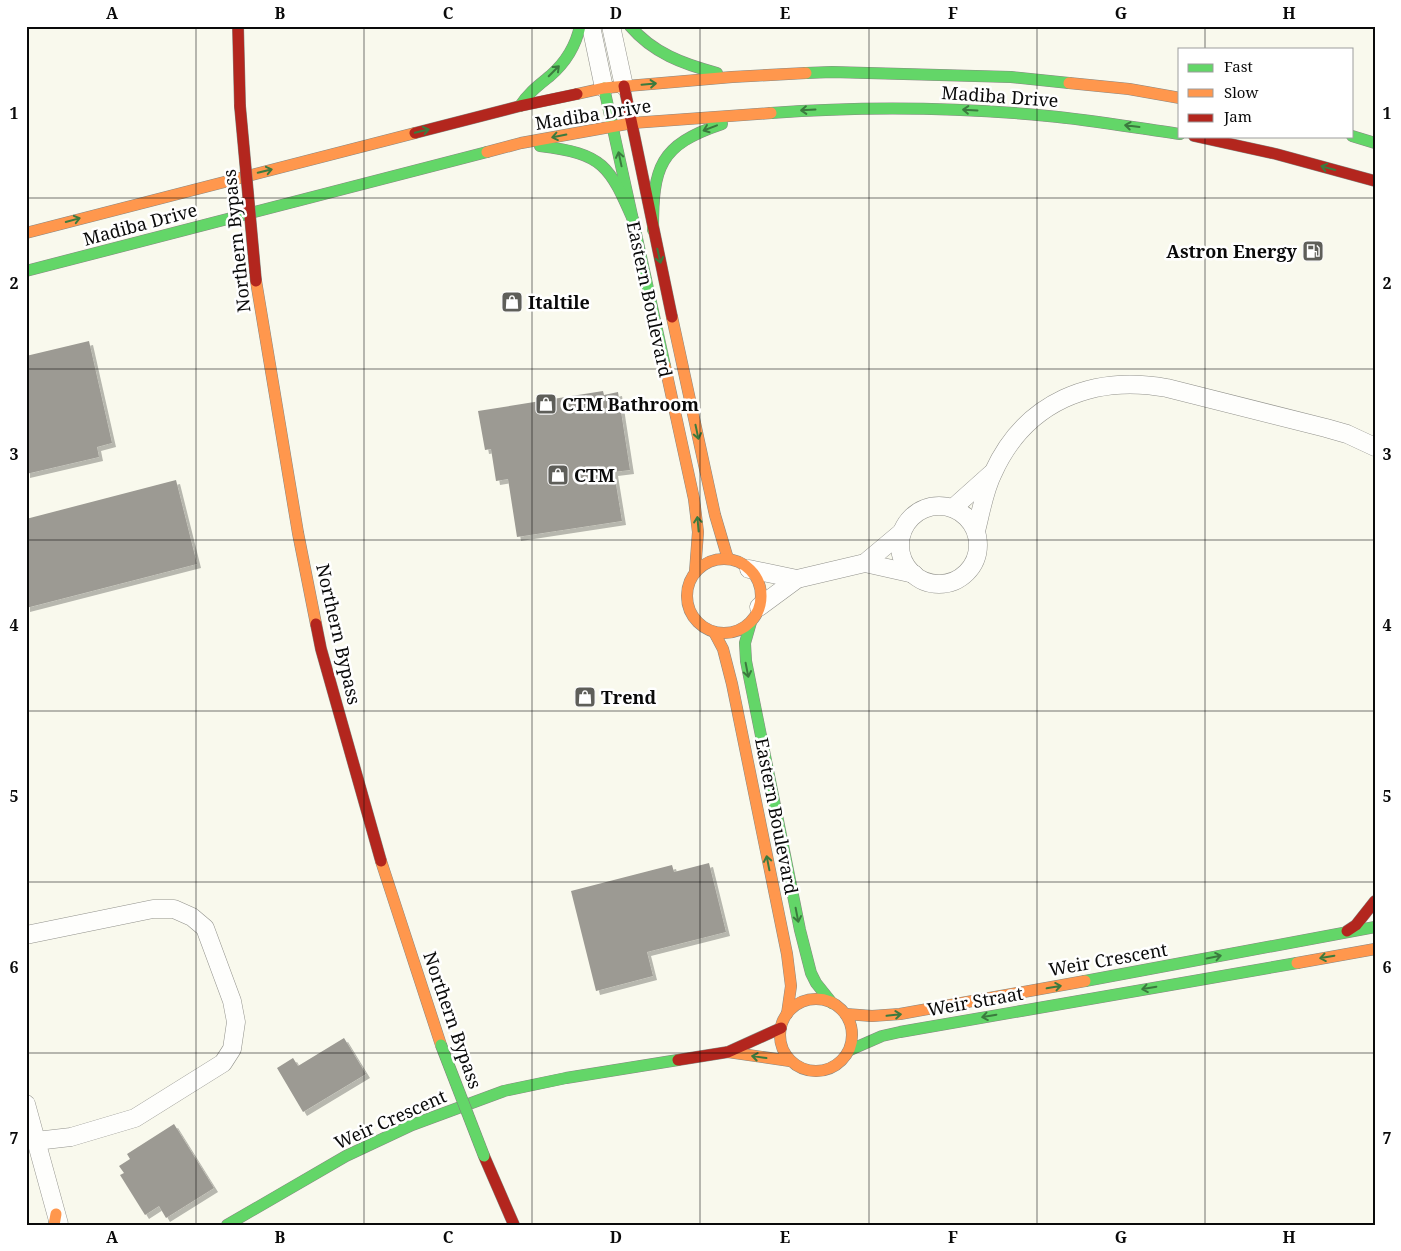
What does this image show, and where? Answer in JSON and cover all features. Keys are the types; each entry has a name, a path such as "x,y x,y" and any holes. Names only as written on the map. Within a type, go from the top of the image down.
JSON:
{"main road":[{"name":"Northern Bypass","path":"238,26 240,106 256,281 297,523 322,649 378,852 441,1045 484,1156 514,1225"},
{"path":"520,106 530,91 552,74 560,65 570,51 580,26"},
{"path":"630,26 647,45 661,54 732,77"},
{"name":"Madiba Drive","path":"26,233 520,106 604,88 732,77 832,72 1011,77 1129,89 1178,98"},
{"name":"Eastern Boulevard","path":"624,86 653,230 717,522 728,559"},
{"name":"Eastern Boulevard","path":"604,88 694,499 698,532 695,572 689,581 686,591 686,602 696,621 704,628 714,632 723,648 732,684 787,954 791,986 787,1014"},
{"name":"Madiba Drive","path":"26,272 521,143 632,122 861,108 938,108 1048,116 1178,134"},
{"path":"653,230 654,188 658,169 668,153 686,138 756,113"},
{"path":"1354,137 1375,143"},
{"path":"1203,138 1276,154 1375,181"},
{"path":"521,143 573,151 596,160 611,175 634,222"},
{"path":"695,572 704,564 716,559 728,559 739,562 750,569 756,578 760,589 759,607"},
{"name":"Eastern Boulevard","path":"759,607 751,622 745,643 746,661 800,930 816,983 832,1002"},
{"path":"714,632 724,634 734,632 743,629 751,622"},
{"path":"1347,932 1356,925 1375,901"},
{"name":"Weir Crescent","path":"846,1014 872,1016 900,1014 1138,972 1375,927"},
{"name":"Weir Straat","path":"850,1050 882,1036 900,1032 1375,949"},
{"path":"812,999 832,1002 846,1014 851,1025 852,1038 850,1050 838,1065 829,1070 819,1072 799,1068 790,1061 783,1051 780,1040 781,1028 787,1014 794,1007 812,999"},
{"path":"728,1052 781,1028"},
{"path":"728,1052 790,1061"},
{"name":"Weir Crescent","path":"227,1225 346,1156 412,1125 504,1091 566,1078 728,1052"}],"street":[{"name":"Eastern Boulevard","path":"591,26 604,88"},
{"name":"Eastern Boulevard","path":"611,26 624,86"},
{"path":"976,532 992,474 1004,451 1026,424 1042,411 1070,395 1090,389 1125,383 1167,388 1347,434 1375,447"},
{"path":"953,508 992,474"},
{"path":"759,607 797,579 866,563 914,574 930,582 943,584 956,580 966,573 974,562 978,550 973,524 964,514 953,508 929,507 917,512 908,521 902,532 900,545 903,557 914,574"},
{"path":"866,563 902,532"},
{"path":"750,569 797,579"},
{"path":"26,935 144,910 174,909 192,917 205,928 232,1001 236,1022 232,1049 223,1063 135,1118 71,1137 36,1141"},
{"path":"26,1104 56,1221"}],"building":[{"path":"89,341 112,443 97,447 99,457 26,474 26,356"},
{"path":"603,391 604,395 618,392 630,470 614,472 622,521 517,537 508,479 496,481 491,449 485,450 478,411"},
{"path":"176,480 197,564 26,608 26,519"},
{"path":"709,863 726,932 647,952 653,976 596,991 571,891 672,865 674,872"},
{"path":"344,1038 366,1074 303,1112 277,1068 293,1058 298,1066"},
{"path":"174,1124 214,1188 166,1218 159,1206 145,1215 120,1175 124,1173 119,1166 130,1159 127,1154"}],"traffic: fast":[{"path":"520,106 530,93 555,71 565,59 573,47 580,26"},
{"path":"630,26 649,43 669,56 692,66 717,73"},
{"path":"806,73 832,72 1011,77 1069,83"},
{"path":"604,88 665,366"},
{"path":"771,113 875,108 944,109 1064,118 1178,134"},
{"path":"653,230 655,190 658,174 664,161 672,150 685,141 722,124"},
{"path":"1354,137 1375,143"},
{"path":"540,146 578,153 602,166 618,187 634,222"},
{"path":"26,271 487,152"},
{"path":"751,622 745,643 746,661 800,930 811,973 816,983 832,1003"},
{"path":"1085,981 1375,927"},
{"path":"850,1050 882,1036 900,1032 1297,963"},
{"path":"441,1045 484,1156"},
{"path":"227,1225 346,1156 412,1125 504,1091 566,1078 678,1060"}],"traffic: slow":[{"path":"577,94 604,88 806,73"},
{"path":"1069,83 1129,89 1178,98"},
{"path":"487,152 521,143 632,123 771,113"},
{"path":"26,233 415,133"},
{"path":"256,281 298,533 316,624"},
{"path":"672,317 715,515 728,559"},
{"path":"665,366 694,499 698,532 695,572"},
{"path":"717,559 731,559 745,565 755,575 761,589 761,596 761,603 755,617 745,627 731,633 717,633 703,627 693,617 687,603 687,589 693,575 703,565 717,559"},
{"path":"714,632 723,649 732,684 787,954 791,986 787,1014"},
{"path":"381,861 441,1045"},
{"path":"1297,963 1375,949"},
{"path":"846,1014 872,1016 900,1014 1085,981"},
{"path":"816,999 830,1002 842,1009 849,1021 852,1035 849,1049 842,1061 830,1068 816,1071 802,1068 790,1061 783,1049 780,1035 783,1021 790,1009 802,1002 816,999"},
{"path":"728,1052 790,1061"},
{"path":"54,1225 56,1214"}],"traffic: jam":[{"path":"238,26 240,106"},
{"path":"624,86 672,317"},
{"path":"415,133 520,106 577,94"},
{"path":"240,106 256,281"},
{"path":"1203,138 1276,154 1375,181"},
{"path":"316,624 321,649 381,861"},
{"path":"1347,931 1356,925 1375,901"},
{"path":"678,1060 728,1052 781,1028"},
{"path":"484,1156 514,1225"}],"place":[{"name":"Astron Energy","path":"1313,251"},
{"name":"Italtile","path":"512,302"},
{"name":"CTM Bathroom","path":"546,404"},
{"name":"CTM","path":"558,475"},
{"name":"Trend","path":"585,697"}]}
